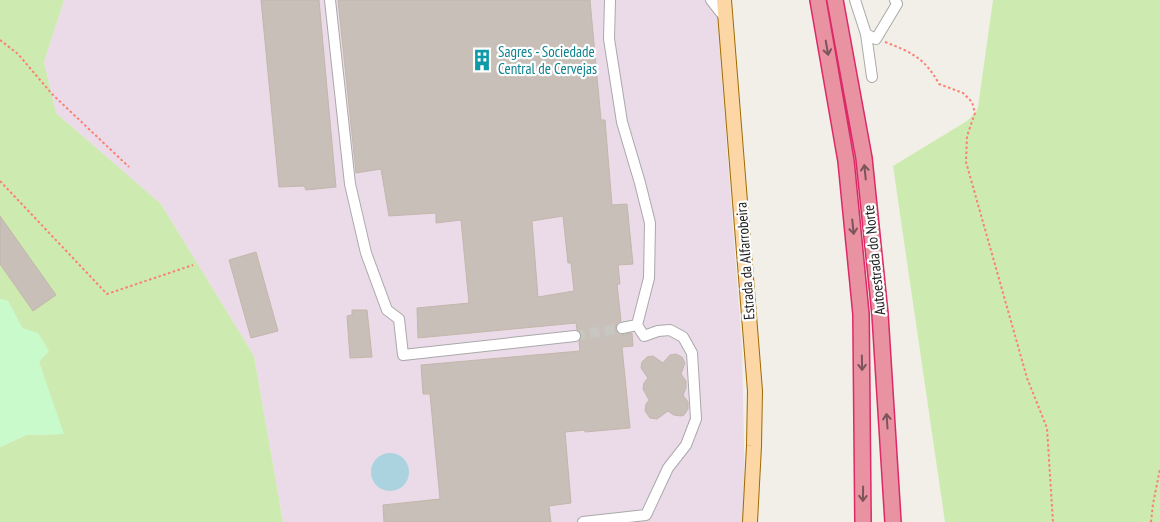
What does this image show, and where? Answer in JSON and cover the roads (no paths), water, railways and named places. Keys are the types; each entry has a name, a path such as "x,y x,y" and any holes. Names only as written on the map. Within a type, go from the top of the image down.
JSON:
{"highway":[{"name":"Autoestrada do Norte","path":"818,0 846,161 861,314 863,522"},
{"name":"Autoestrada do Norte","path":"835,0 864,158 880,314 893,522"}],"main road":[{"name":"Estrada da Alfarrobeira","path":"724,0 755,392 755,438 750,522"}],"street":[{"path":"330,0 350,184 366,253 386,310 399,319 403,355 575,336"},
{"path":"583,522 646,518 668,468 686,445 696,419 692,353 683,337 670,330 658,331 644,336 637,326 648,278 650,223 622,122 609,39 610,0"},
{"path":"711,0 726,19"},
{"path":"855,0 866,34 872,77"},
{"path":"866,34 876,39 896,4 895,0"},
{"path":"622,328 637,326"}],"water":[{"path":"390,453 404,458 409,472 404,486 390,491 376,486 371,472 376,458"}],"tunnel":[{"path":"575,336 622,328"}],"place":[{"name":"Sagres - Sociedade Central de Cervejas","path":"482,60"}]}
